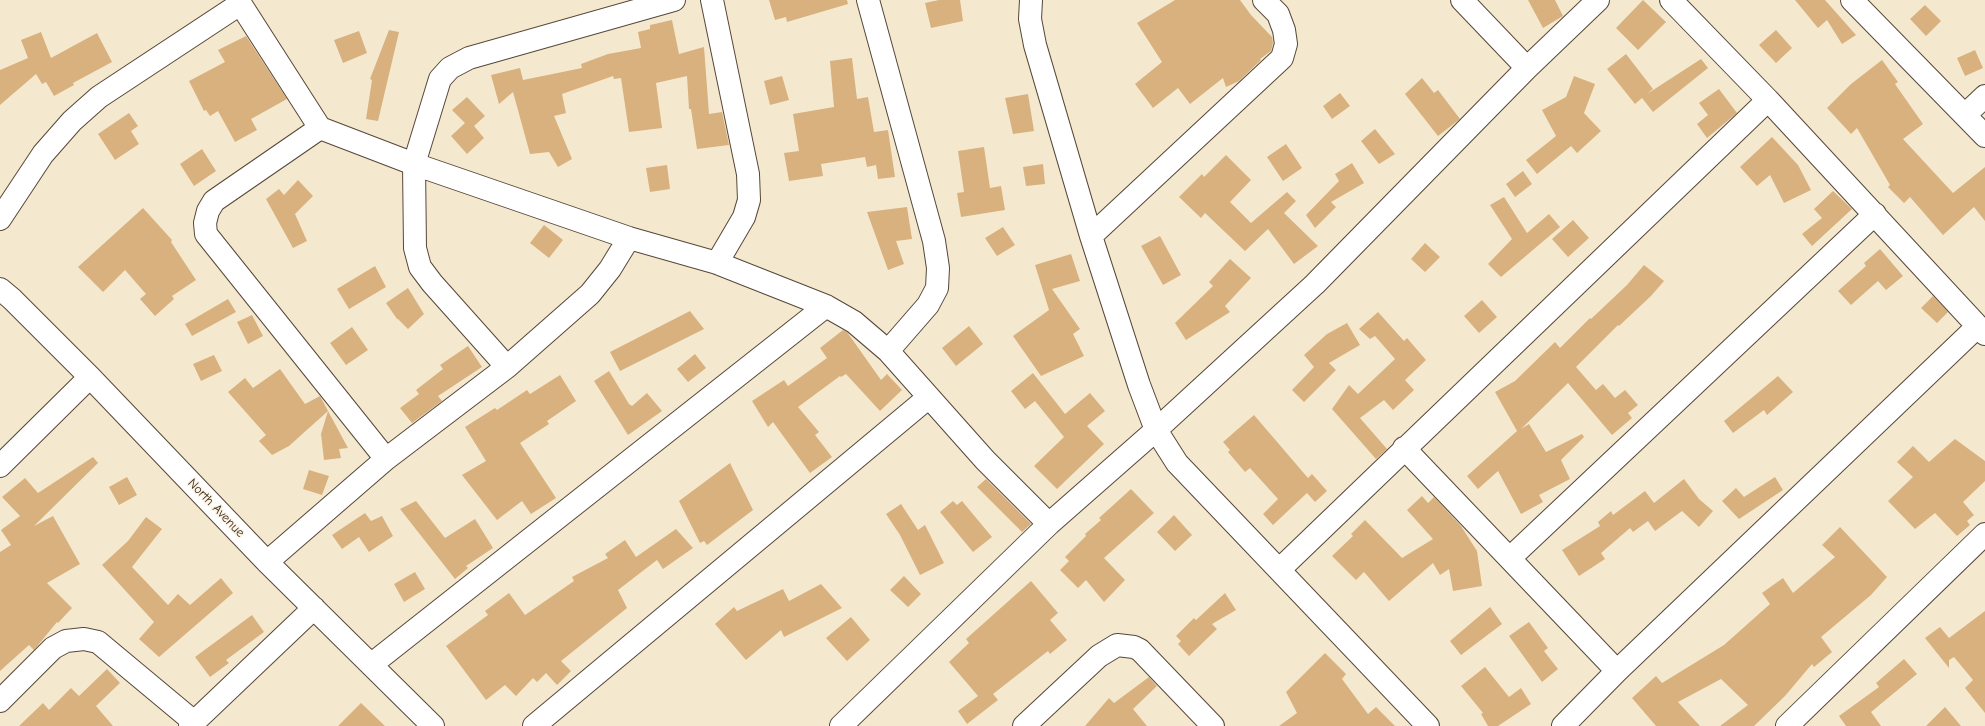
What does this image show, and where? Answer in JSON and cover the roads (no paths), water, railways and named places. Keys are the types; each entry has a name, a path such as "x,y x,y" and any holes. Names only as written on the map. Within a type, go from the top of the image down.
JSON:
{"street":[{"path":"507,367 432,283 420,267 415,248 414,164 440,79 450,68 469,58 674,0"},
{"path":"712,0 748,174 749,200 744,217 717,263"},
{"path":"868,0 934,241 938,268 937,288 928,305 888,351"},
{"path":"1031,0 1030,20 1035,45 1091,236 1138,385 1156,430 1177,463 1428,726"},
{"path":"1091,236 1282,58 1286,44 1284,30 1278,14 1264,0"},
{"path":"1462,0 1527,68"},
{"path":"841,726 1049,524 1156,430 1315,284 1527,68 1598,0"},
{"path":"1563,726 1618,671 1981,331 1768,100 1671,0"},
{"path":"0,219 44,154 77,116 99,97 239,2 320,128 414,164 629,238 717,263 826,306 854,322 888,351 985,460 1049,524"},
{"path":"1862,3 1985,136"},
{"path":"1965,116 1985,96"},
{"path":"1279,570 1404,448 1768,100"},
{"path":"320,128 214,201 208,211 205,223 206,234 386,459"},
{"path":"1510,558 1874,214"},
{"path":"267,562 386,459 507,367 590,294 610,269 629,238"},
{"name":"North Avenue","path":"0,290 12,299 90,377 267,562 372,664 433,726"},
{"path":"372,664 826,306"},
{"path":"0,466 90,377"},
{"path":"534,726 929,397"},
{"path":"1404,448 1618,671"},
{"path":"1787,726 1985,534"},
{"path":"0,701 53,648 66,641 84,639 98,642 192,724 314,608"},
{"path":"1024,726 1099,656 1117,645 1134,647 1140,650 1213,726"}]}
